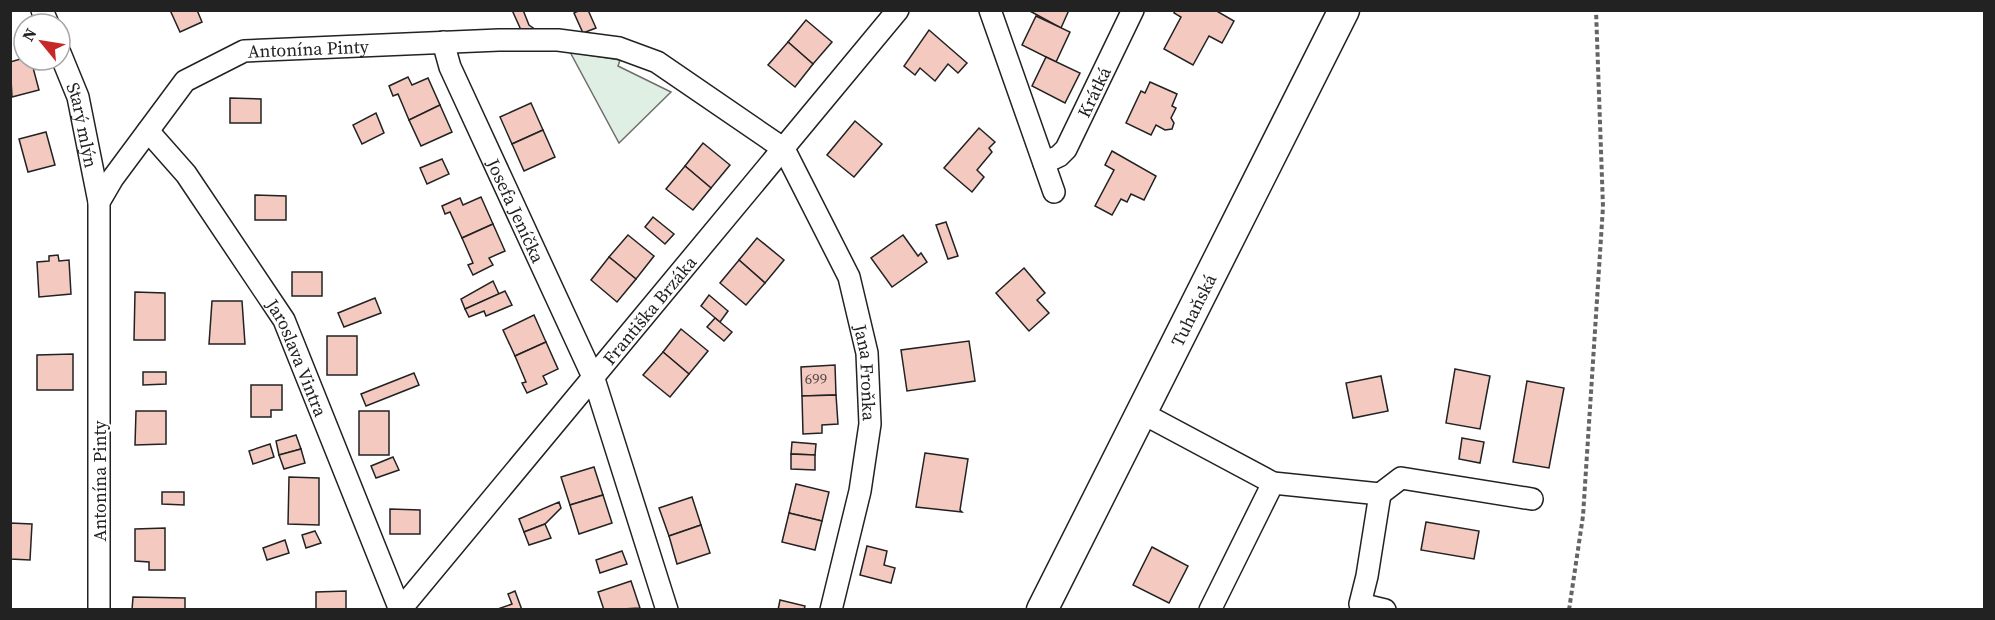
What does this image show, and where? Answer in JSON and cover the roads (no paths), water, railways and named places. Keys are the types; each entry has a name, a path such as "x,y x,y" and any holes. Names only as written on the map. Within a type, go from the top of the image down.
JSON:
{"street":[{"name":"Františka Brzáka","path":"400,609 594,379 898,10"},
{"path":"990,10 1054,192"},
{"name":"Krátká","path":"1044,163 1059,156 1065,149 1133,10"},
{"name":"Tuhaňská","path":"1042,609 1344,10"},
{"name":"Antonína Pinty","path":"99,609 99,202 185,81 244,51 443,42 558,40 619,48 657,63 784,149"},
{"name":"Josefa Jeníčka","path":"443,42 450,67 594,379"},
{"name":"Starý mlýn","path":"68,72 78,97 99,202"},
{"name":"Jaroslava Vintra","path":"148,131 186,174 284,320 400,609"},
{"name":"Jana Froňka","path":"784,149 849,277 867,353 870,424 860,490 831,609"},
{"path":"594,379 667,609"},
{"path":"1142,414 1273,483 1380,494 1401,478 1532,499"},
{"path":"1210,609 1273,483"},
{"path":"1380,494 1367,576 1359,607 1385,609"}]}
